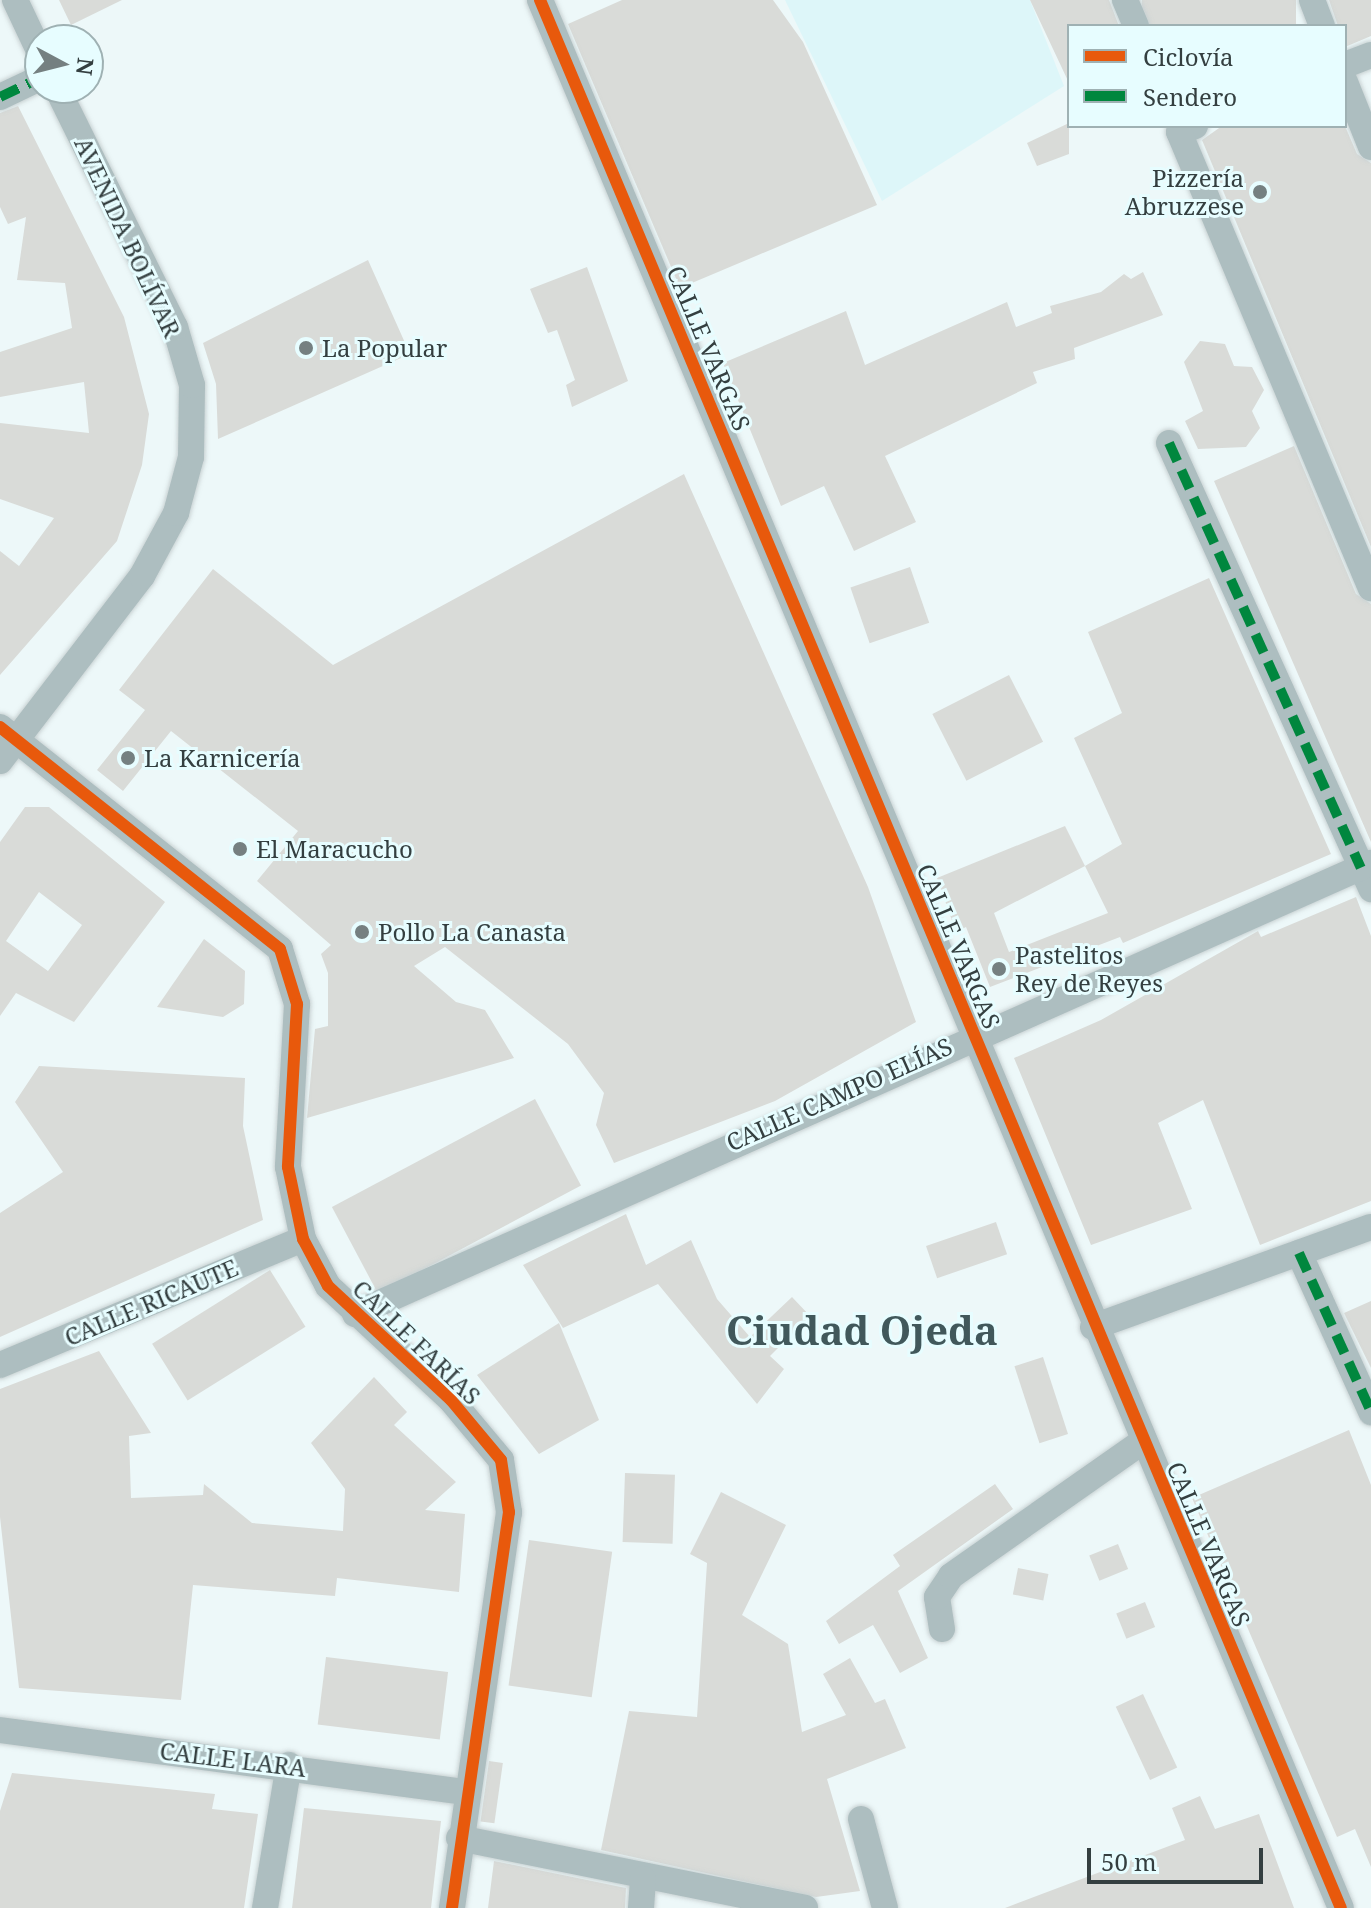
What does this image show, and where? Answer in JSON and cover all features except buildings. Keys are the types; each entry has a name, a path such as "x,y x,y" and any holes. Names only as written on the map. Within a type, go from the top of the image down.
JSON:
{"street":[{"path":"15,0 26,24"},
{"name":"CALLE VARGAS","path":"540,0 1093,1327 1341,1908"},
{"path":"1125,0 1135,24"},
{"path":"1312,0 1321,24"},
{"path":"1347,64 1371,55"},
{"path":"0,97 24,86"},
{"path":"1347,87 1371,147"},
{"name":"AVENIDA BOLÍVAR","path":"5,743 161,546 184,492 192,437 192,385 175,327 65,104"},
{"path":"1183,128 1371,588"},
{"path":"1169,443 1368,873"},
{"name":"CALLE FARÍAS","path":"5,743 280,949 297,1004 288,1167 303,1239 328,1286 451,1400 501,1460 509,1496 459,1838 452,1908"},
{"name":"CALLE CAMPO ELÍAS","path":"355,1314 972,1035 1368,873"},
{"path":"1093,1327 1371,1227"},
{"name":"CALLE RICAUTE","path":"0,1365 303,1239"},
{"path":"1299,1253 1371,1412"},
{"path":"942,1629 937,1597 951,1576 1142,1442"},
{"name":"CALLE LARA","path":"0,1730 289,1765 466,1792"},
{"path":"265,1908 289,1765"},
{"path":"861,1819 885,1908"},
{"path":"459,1838 643,1879 805,1908"},
{"path":"641,1908 643,1879"}],"shaded area":[{"path":"785,0 1030,0 1064,86 882,201"}],"marked path":[{"path":"0,97 24,86"},
{"path":"1169,443 1361,868"},
{"path":"1299,1253 1371,1412"}],"cycle path":[{"path":"540,0 1341,1908"},
{"path":"0,727 280,949 297,1004 288,1167 303,1239 328,1286 451,1400 501,1460 509,1512 452,1908"}],"place":[{"name":"Pizzería Abruzzese","path":"1260,192"},
{"name":"La Popular","path":"306,348"},
{"name":"La Karnicería","path":"128,758"},
{"name":"El Maracucho","path":"240,849"},
{"name":"Pollo La Canasta","path":"362,932"},
{"name":"Pastelitos Rey de Reyes","path":"999,969"}],"district":[{"name":"Ciudad Ojeda","path":"862,1330"}]}
